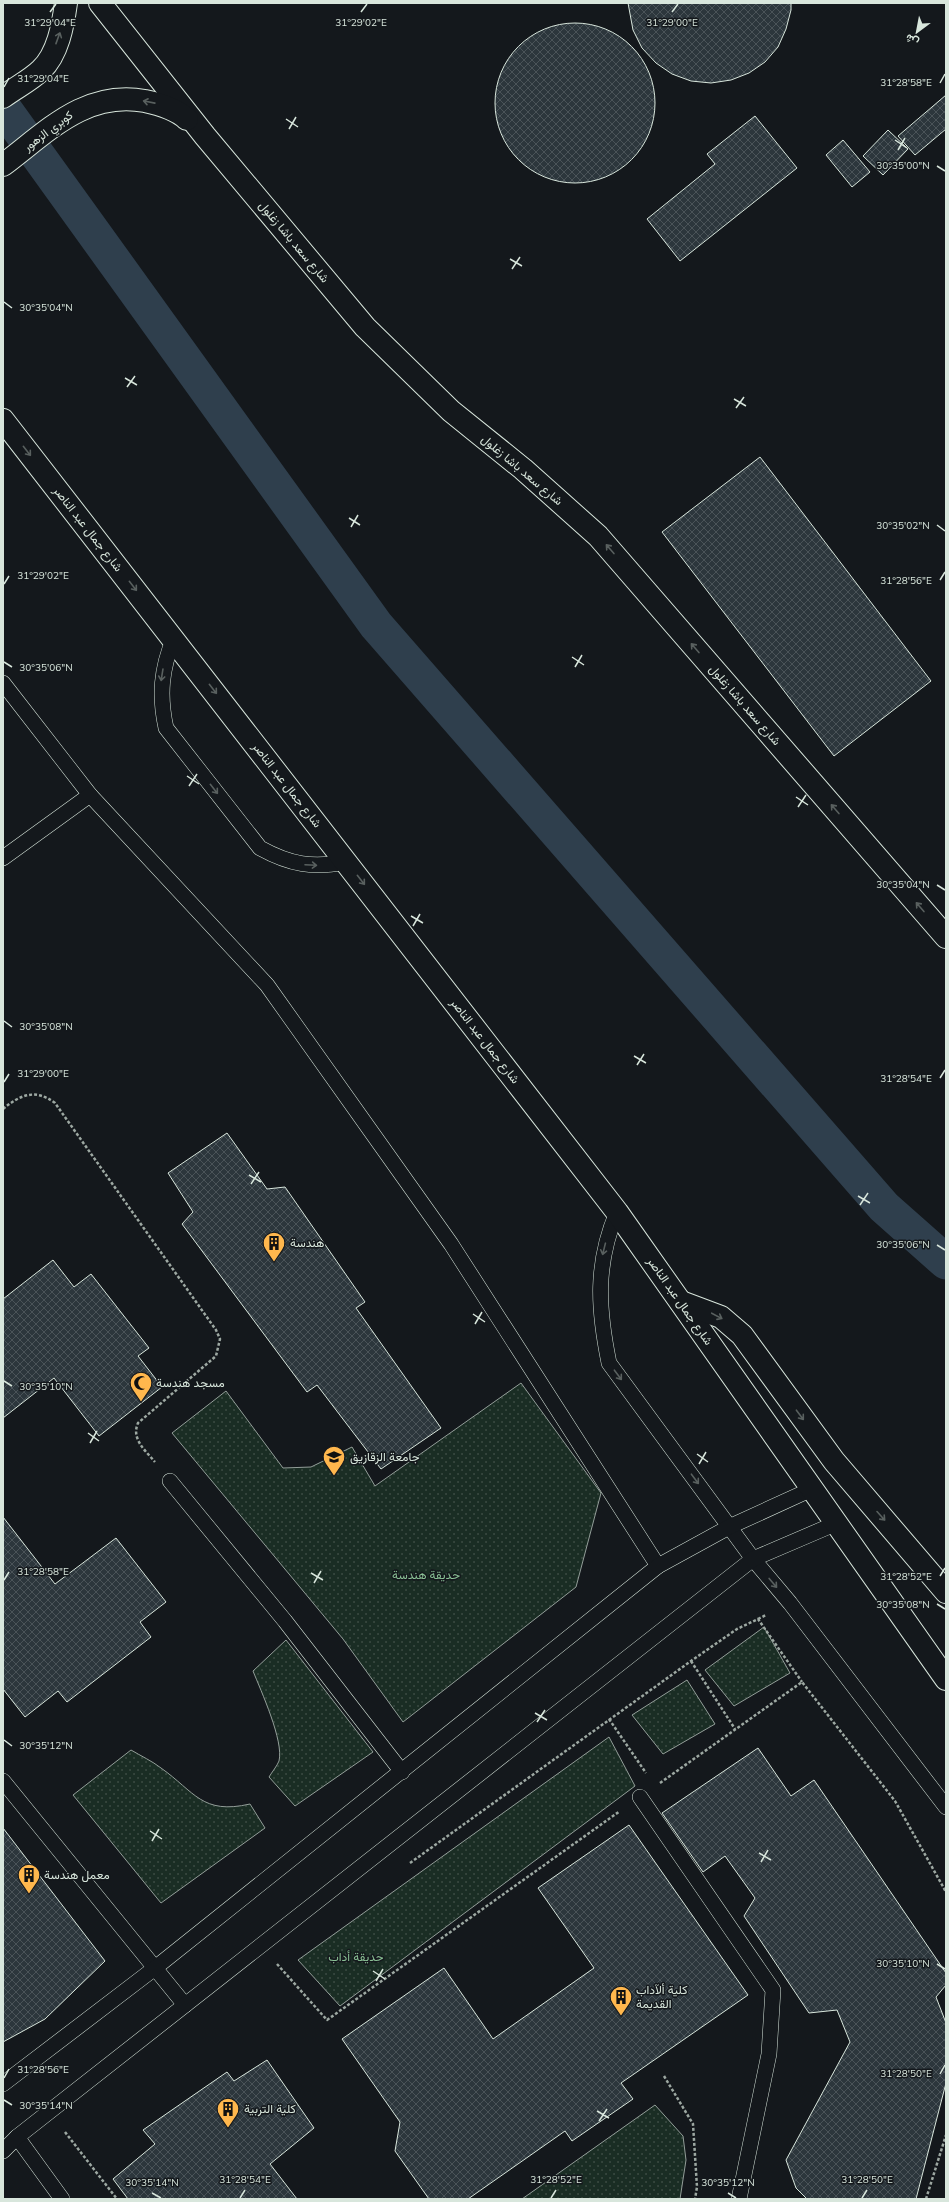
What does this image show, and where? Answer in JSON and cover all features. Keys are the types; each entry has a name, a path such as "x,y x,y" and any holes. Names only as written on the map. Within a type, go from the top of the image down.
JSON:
{"highway":[{"path":"3,97 42,69 54,49 62,26 66,3"},
{"name":"شارع سعد باشا زغلول","path":"100,3 205,136 365,327 451,411 522,469 598,536 946,937"},
{"name":"كوبري الزهور","path":"3,165 76,110 102,100 131,98 159,104 184,117 205,136"},
{"name":"شارع جمال عبد الناصر","path":"3,420 174,638 617,1212 946,1679"},
{"path":"681,1302 721,1317 742,1335 834,1461 946,1592"}],"lane":[{"path":"174,638 165,660 161,683 162,706 166,728 260,848 280,859 302,864 324,866 346,862"},
{"path":"3,683 90,795 267,985 451,1244 658,1566"},
{"path":"3,858 90,795"},
{"path":"617,1212 608,1235 602,1258 601,1277 603,1332 609,1363 731,1526 753,1559 790,1603 946,1807"},
{"path":"170,1481 285,1621 402,1772"},
{"path":"3,2084 154,1968 402,1772 658,1566 731,1526 812,1489"},
{"path":"3,2151 17,2137 753,1559 837,1524"},
{"path":"3,1781 185,2005"},
{"path":"640,1797 773,1990 769,2054 739,2199"},
{"path":"17,2137 62,2199"}],"path":[{"path":"3,1109 19,1097 28,1094 38,1094 55,1103 216,1330 220,1339 216,1356 142,1418 135,1429 137,1440 170,1481"},
{"path":"405,1867 736,1629 758,1619 802,1682 895,1801 946,1892"},
{"path":"691,1661 735,1729"},
{"path":"280,1959 275,1962 326,2020 802,1682"},
{"path":"609,1719 656,1786"},
{"path":"664,2076 693,2124 697,2187 695,2199"},
{"path":"70,2127 64,2132 117,2199"},
{"path":"926,2199 946,2135"}],"green space":[{"name":"حديقة هندسة","path":"521,1383 601,1493 576,1587 403,1722 343,1639 172,1433 226,1391 283,1468 311,1467 352,1447 375,1486"},
{"path":"764,1627 790,1673 734,1706 705,1670"},
{"path":"286,1640 373,1752 295,1806 269,1777 279,1761 280,1752 271,1716 253,1671"},
{"path":"687,1680 715,1724 663,1754 632,1715"},
{"name":"حديقة أداب","path":"609,1737 635,1786 340,2006 298,1960"},
{"path":"131,1750 158,1765 191,1793 210,1804 234,1807 250,1804 265,1828 161,1903 73,1795"},
{"path":"655,2105 683,2136 686,2160 680,2199 522,2199"}],"building":[{"path":"628,3 791,3 791,10 786,29 778,47 765,62 749,73 731,80 711,83 691,81 672,74 656,63 642,48 633,30"},
{"path":"567,23 583,23 598,26 613,32 632,46 646,65 649,72 655,95 655,111 649,134 646,141 632,160 613,174 598,180 583,183 567,183 552,180 537,174 518,160 513,154 504,141 498,126 495,111 495,95 498,80 504,65 518,46 524,41 537,32 552,26"},
{"path":"946,95 946,129 915,155 898,136"},
{"path":"755,116 797,168 680,261 647,219 715,164 707,154"},
{"path":"888,130 908,149 883,175 863,156"},
{"path":"843,140 870,172 852,187 826,155"},
{"path":"760,457 931,681 834,756 662,532"},
{"name":"هندسة","path":"227,1133 267,1189 285,1187 365,1302 356,1308 441,1428 381,1469 317,1385 307,1392 182,1224 193,1212 168,1173"},
{"path":"53,1260 74,1287 91,1274 149,1348 138,1356 162,1387 99,1436 54,1378 3,1418 3,1299"},
{"path":"3,1517 55,1584 116,1538 166,1602 140,1622 151,1637 67,1702 58,1691 25,1717 3,1689"},
{"path":"758,1748 791,1796 814,1780 946,1973 946,1985 936,1997 946,2023 946,2083 916,2199 807,2199 796,2188 786,2160 850,2042 837,2010 809,2013 744,1916 755,1898 725,1856 703,1872 662,1813"},
{"name":"كلية ألآداب القديمة","path":"629,1825 748,1995 621,2083 633,2099 572,2141 565,2131 468,2199 429,2199 395,2151 400,2122 342,2039 444,1968 493,2039 594,1968 538,1888"},
{"name":"معمل هندسة","path":"3,1828 105,1961 45,2019 3,2042"},
{"name":"كلية التربية","path":"267,2060 314,2128 270,2164 297,2199 128,2199 113,2179 155,2144 143,2130 227,2072 234,2081"}],"waterway":[{"path":"3,107 376,625 884,1207 946,1262"}],"place":[{"name":"هندسة","path":"274,1262"},
{"name":"مسجد هندسة","path":"141,1402"},
{"name":"جامعة الزقازيق","path":"334,1476"},
{"name":"معمل هندسة","path":"29,1894"},
{"name":"كلية ألآداب القديمة","path":"621,2016"},
{"name":"كلية التربية","path":"228,2128"}]}
